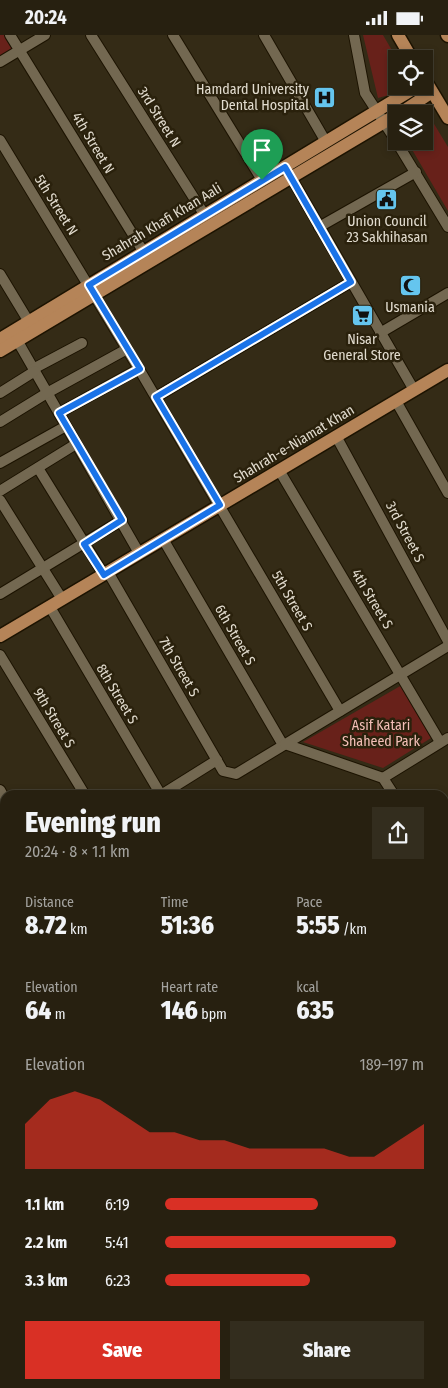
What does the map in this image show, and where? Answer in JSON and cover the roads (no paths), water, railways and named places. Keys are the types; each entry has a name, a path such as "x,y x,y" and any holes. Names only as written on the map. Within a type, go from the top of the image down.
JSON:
{"main road":[{"path":"398,35 407,50"},
{"name":"Shahrah Khafi Khan Aali","path":"0,351 92,289 143,251 262,180 288,172 326,142 406,95"},
{"name":"Shahrah Khafi Khan Aali","path":"407,105 415,95"},
{"path":"432,95 448,118"},
{"name":"Shahrah Khafi Khan Aali","path":"0,339 92,289 288,172 388,121"},
{"name":"Shahrah-e-Niamat Khan","path":"0,636 448,370"}],"street":[{"name":"4th Street N","path":"10,35 143,251"},
{"path":"0,62 45,35"},
{"name":"3rd Street N","path":"91,35 204,214"},
{"path":"173,35 262,180"},
{"path":"264,35 326,142"},
{"path":"354,35 365,93 388,128"},
{"name":"5th Street N","path":"0,140 156,397"},
{"path":"402,150 448,227"},
{"path":"288,172 414,390"},
{"path":"319,227 416,173"},
{"path":"0,274 29,322"},
{"path":"156,397 351,282"},
{"path":"380,333 448,293"},
{"path":"17,340 122,520 139,553"},
{"path":"0,393 34,370 82,343"},
{"path":"0,422 47,393 128,349"},
{"path":"59,413 140,369"},
{"name":"5th Street S","path":"156,397 340,711"},
{"path":"396,401 448,493"},
{"path":"0,463 66,425"},
{"name":"3rd Street S","path":"336,437 448,641"},
{"path":"0,491 76,443"},
{"name":"7th Street S","path":"38,468 84,544 106,573 223,771 228,774 236,774 284,744"},
{"name":"4th Street S","path":"279,470 400,675 444,740"},
{"path":"0,500 62,599"},
{"path":"0,594 122,520"},
{"name":"6th Street S","path":"163,539 284,744"},
{"name":"8th Street S","path":"50,607 158,790"},
{"path":"284,744 448,646"},
{"name":"9th Street S","path":"0,655 82,790"},
{"path":"383,777 444,740"},
{"path":"284,744 383,777 391,790"},
{"path":"169,790 217,760"}],"place":[{"name":"Hamdard University Dental Hospital","path":"325,97"},
{"name":"Union Council 23 Sakhihasan","path":"387,199"},
{"name":"Usmania","path":"410,285"},
{"name":"Nisar General Store","path":"362,316"}],"park label":[{"name":"Asif Katari Shaheed Park","path":"381,733"}]}
